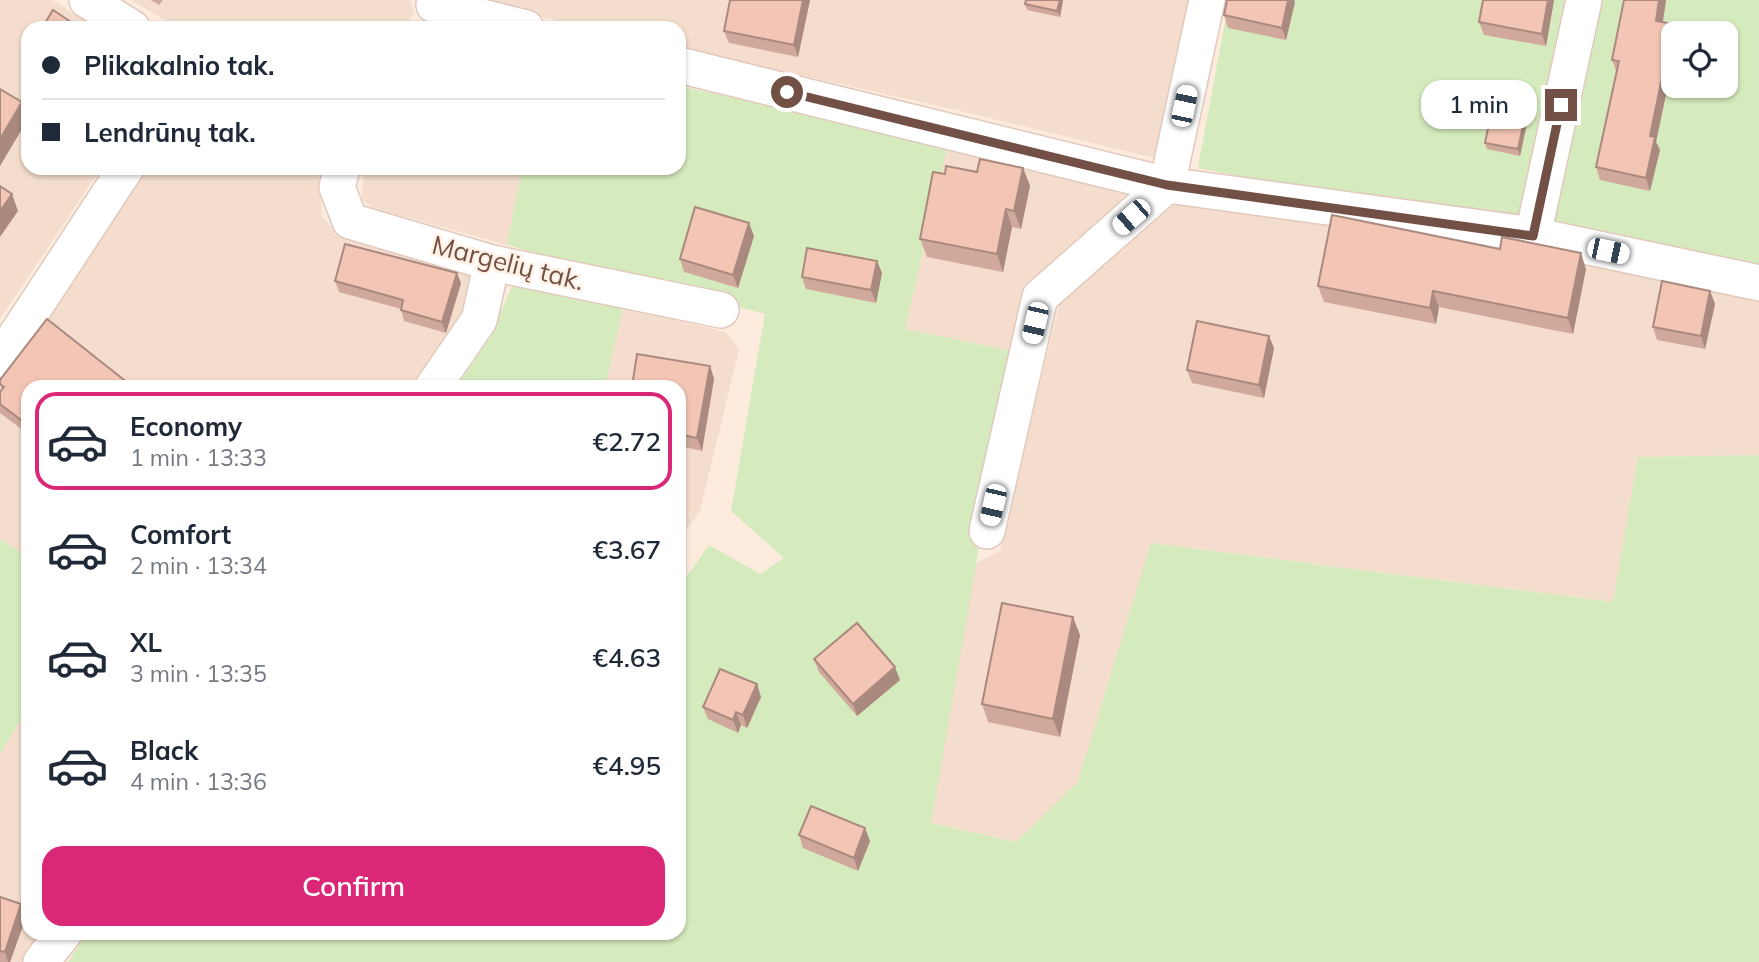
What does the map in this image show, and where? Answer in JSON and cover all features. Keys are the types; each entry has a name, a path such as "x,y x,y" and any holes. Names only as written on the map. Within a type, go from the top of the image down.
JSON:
{"street":[{"path":"87,0 121,21"},
{"path":"987,531 1041,297 1167,185 1207,0"},
{"path":"1533,236 1584,0"},
{"path":"430,11 486,21"},
{"path":"686,67 1167,185 1533,236 1759,283"},
{"path":"0,360 120,175"},
{"name":"Margelių tak.","path":"340,175 337,187 350,221 492,263 721,310"},
{"path":"438,380 479,320 492,263"},
{"path":"41,962 58,940"}],"shaded area":[{"path":"0,0 52,0 86,21 21,21 21,175 96,175 0,319"},
{"path":"131,0 410,0 414,13 409,21 166,21"},
{"path":"466,0 1192,0 1158,159 961,111 686,50 686,21 560,21"},
{"path":"948,144 1146,191 1013,351 905,329"},
{"path":"138,175 319,175 322,217 336,230 476,271 465,320 424,380 21,380 21,553 0,539 0,390"},
{"path":"364,175 521,175 507,245 373,208 362,199"},
{"path":"1174,198 1563,253 1759,299 1759,455 1638,457 1613,602 1151,543 1078,782 1016,842 931,823 975,564 1000,551 1062,293"},
{"path":"623,307 726,332 739,349 700,511 686,530 686,380 607,380"},
{"path":"21,720 21,940 38,940 22,962 0,962 0,754"}],"green space":[{"path":"1229,0 1759,0 1759,275 1198,168"},
{"path":"686,88 948,144 905,329 1013,351 931,823 1016,842 1078,782 1151,543 1613,602 1638,457 1759,455 1759,962 68,962 82,940 686,940 686,577 709,545 760,574 784,558 731,511 765,314 507,245 521,175 686,175"},
{"path":"515,280 623,307 607,380 461,380 487,342"},
{"path":"0,539 21,553 21,720 0,754"}],"building":[{"path":"730,0 803,0 794,45 724,31"},
{"path":"1026,0 1060,0 1057,11 1025,4"},
{"path":"1227,0 1288,0 1282,28 1224,15"},
{"path":"1483,0 1548,0 1542,34 1479,22"},
{"path":"1624,0 1659,0 1656,21 1661,22 1661,82 1650,136 1655,137 1646,178 1596,167 1619,61 1612,60"},
{"path":"53,10 70,21 46,21"},
{"path":"0,89 21,104 0,139"},
{"path":"1492,109 1525,116 1518,149 1485,143"},
{"path":"980,159 1023,168 1014,211 1006,209 997,254 920,239 933,172 945,174 946,166 977,172"},
{"path":"0,186 12,194 0,211"},
{"path":"695,207 749,223 733,275 680,259"},
{"path":"1332,215 1500,249 1502,237 1581,253 1568,318 1433,291 1430,308 1318,286"},
{"path":"345,244 457,273 442,322 401,310 403,300 335,281"},
{"path":"807,248 877,261 871,290 802,277"},
{"path":"1662,281 1710,291 1701,336 1653,327"},
{"path":"47,319 124,380 21,380 21,420 0,404 0,392 4,387 0,380"},
{"path":"1197,321 1269,336 1259,385 1187,370"},
{"path":"637,354 710,366 697,438 686,436 686,380 633,380"},
{"path":"1002,603 1073,617 1053,719 982,704"},
{"path":"857,623 895,667 853,704 814,659"},
{"path":"720,669 757,684 743,715 736,712 733,720 703,707"},
{"path":"811,806 865,828 854,858 799,835"},
{"path":"0,897 21,904 5,952 0,951"}],"route":[{"path":"787,92 1167,185 1533,236 1561,105"}]}
